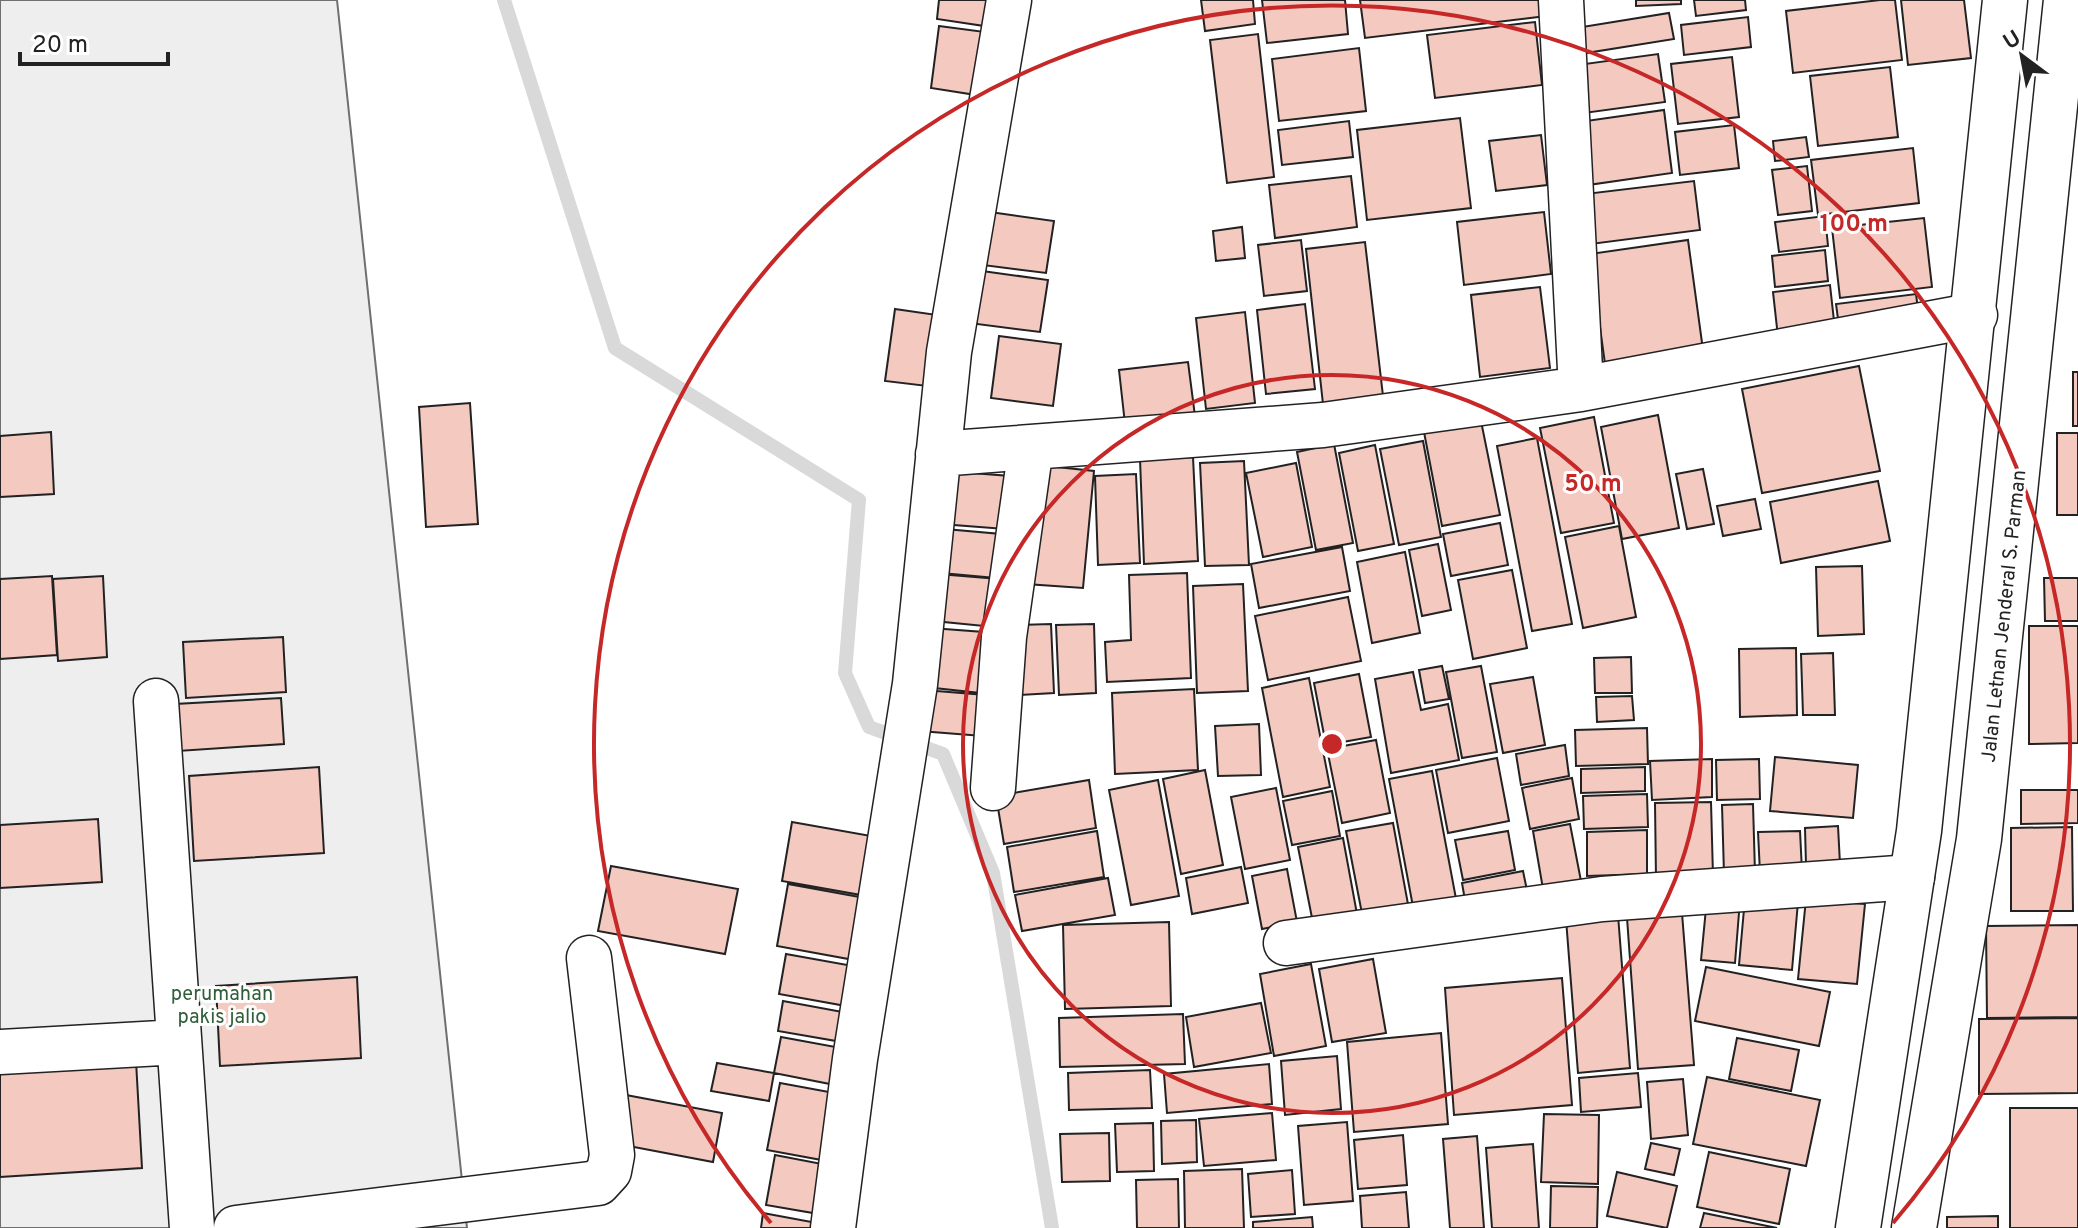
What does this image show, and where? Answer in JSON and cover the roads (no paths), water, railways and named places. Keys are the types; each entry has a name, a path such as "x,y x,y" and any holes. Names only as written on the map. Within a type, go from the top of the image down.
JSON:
{"main road":[{"path":"833,1228 855,1059 915,684 949,352 1009,0"},
{"path":"1561,0 1581,389"},
{"path":"1858,1228 1912,877 1975,315 2005,0"},
{"name":"Jalan Letnan Jenderal S. Parman","path":"1914,1228 1979,839 2066,0"},
{"path":"938,454 1323,425 1581,389 1975,315"},
{"path":"993,788 1004,637 1031,447"},
{"path":"156,701 192,1228"},
{"path":"1286,943 1602,899 1912,877"},
{"path":"236,1228 598,1183 609,1171 612,1155 589,958"},
{"path":"0,1052 179,1042"}],"waterway":[{"path":"504,0 615,348 859,500 845,673 869,727 943,754 993,873 1052,1228"}],"park label":[{"name":"perumahan pakis jalio","path":"222,1004"}]}
